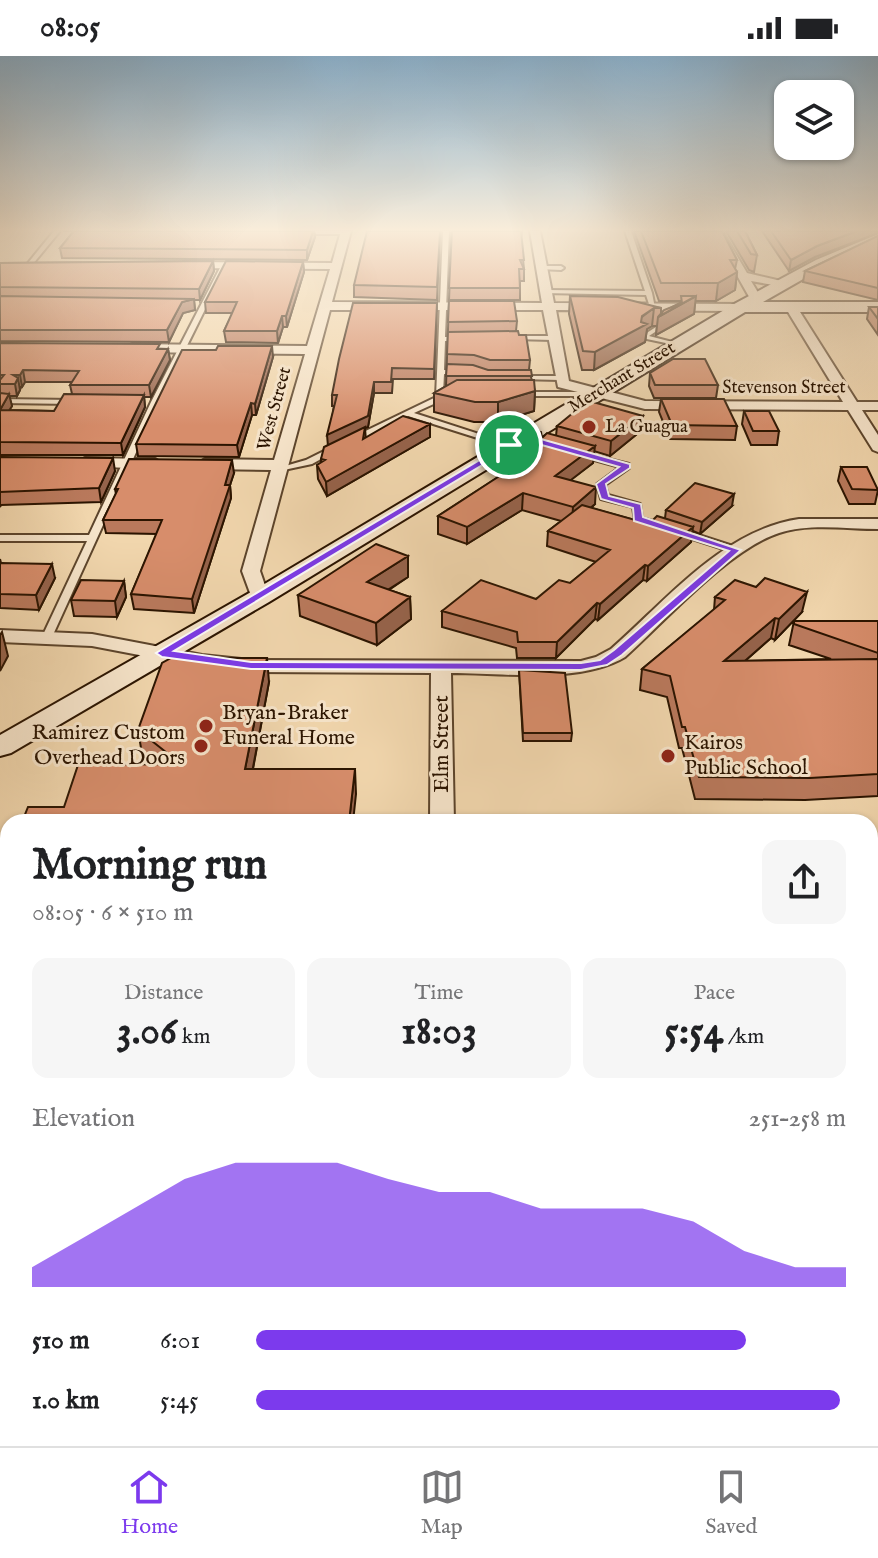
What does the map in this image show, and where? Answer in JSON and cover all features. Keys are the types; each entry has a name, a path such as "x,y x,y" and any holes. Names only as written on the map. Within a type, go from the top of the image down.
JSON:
{"main road":[{"name":"Merchant Street","path":"0,747 524,441 595,394 761,296"},
{"path":"754,300 826,307"},
{"path":"754,300 791,307 878,307"}],"street":[{"name":"West Street","path":"260,597 251,571 327,296"},
{"path":"546,296 560,378"},
{"path":"324,306 653,307 673,313 754,300 752,296"},
{"path":"791,307 878,447"},
{"path":"121,348 311,350"},
{"name":"Stevenson Street","path":"560,378 567,387 653,406 878,406"},
{"path":"64,463 280,467"},
{"name":"Elm Street","path":"0,636 92,640 251,666 581,667 603,662 756,536 786,526 878,524"},
{"name":"Elm Street","path":"441,667 442,814"}],"lane":[{"path":"47,637 155,402 210,296"},
{"path":"439,397 443,296"},
{"path":"650,296 653,307"},
{"path":"190,304 206,305"},
{"path":"656,329 644,337 678,345"},
{"path":"511,338 553,338"},
{"path":"442,339 469,339"},
{"path":"441,372 474,373"},
{"path":"516,378 560,378"},
{"path":"280,467 309,462 439,397 456,393"},
{"path":"515,394 595,394"},
{"path":"0,401 78,402"},
{"path":"140,402 155,402"},
{"path":"407,413 524,441"},
{"path":"570,450 626,466 601,484 604,497 637,506 638,519 736,550"},
{"path":"0,538 93,538"}],"building":[{"path":"0,296 194,299 182,302 167,330 0,330"},
{"path":"208,296 292,296 277,331 224,331 237,302 205,302"},
{"path":"570,296 618,297 661,308 654,308 642,316 641,322 647,324 595,352 583,351"},
{"path":"681,296 696,296 658,317 664,310 682,303"},
{"path":"449,301 514,301 517,321 448,322"},
{"path":"353,303 437,303 434,369 392,368 391,382 374,382 368,416 327,435 337,395 332,395 339,359"},
{"path":"869,307 878,307 878,319"},
{"path":"518,331 519,335 526,335 530,360 490,360 474,355 447,354 448,332"},
{"path":"0,343 160,344 157,349 168,349 149,385 70,385 79,371 23,370 20,375 13,375 18,378 15,384 0,384 4,375 0,375"},
{"path":"218,346 272,346 255,404 251,403 237,445 136,444 182,350 216,350"},
{"path":"673,359 705,359 718,385 655,385 650,373"},
{"path":"447,364 473,365 488,370 531,370 532,376 446,376"},
{"path":"457,380 534,380 535,391 498,402 475,402 434,393"},
{"path":"0,393 9,394 0,410"},
{"path":"64,394 144,395 121,443 0,442 0,410 54,411"},
{"path":"661,399 724,399 737,426 672,425"},
{"path":"593,402 643,416 611,441 557,426"},
{"path":"744,411 769,411 779,431 753,431"},
{"path":"403,416 430,424 326,482 317,465 325,460 321,459 324,447 365,427 363,439"},
{"path":"537,431 541,432 542,438 547,433 595,446 555,476 596,487 573,507 523,493 467,527 438,516 521,462 500,456"},
{"path":"0,457 113,458 99,488 0,492"},
{"path":"129,459 232,460 225,485 230,485 192,599 131,594 162,520 103,520"},
{"path":"841,467 867,467 878,490 852,489"},
{"path":"695,483 734,494 702,522 666,510"},
{"path":"582,505 649,524 657,516 693,527 600,604 597,603 557,642 518,642 517,632 442,611 481,580 536,599 559,580 570,583 610,550 548,531"},
{"path":"376,544 408,556 367,582 410,597 376,623 298,595"},
{"path":"0,563 52,564 36,595 0,594"},
{"path":"765,578 807,592 779,619 775,618 724,661 878,659 878,774 810,778 699,777 685,727 682,727 670,676 642,669 725,600 715,597 735,580 756,587"},
{"path":"81,580 124,581 115,601 71,600"},
{"path":"794,621 878,621 878,653 794,624"},
{"path":"171,658 267,658 245,769 355,769 350,814 25,814 28,807 64,807 78,765 181,764 138,730 162,663"},
{"path":"519,670 565,673 572,733 523,733"}],"place":[{"name":"La Guagua","path":"589,427"},
{"name":"Bryan-Braker Funeral Home","path":"206,726"},
{"name":"Ramirez Custom Overhead Doors","path":"201,746"},
{"name":"Kairos Public School","path":"668,756"}],"route":[{"path":"523,437 626,466 601,484 604,497 637,506 638,519 736,550 618,653 603,662 581,667 251,666 162,653 260,597 509,445 523,437"}]}
